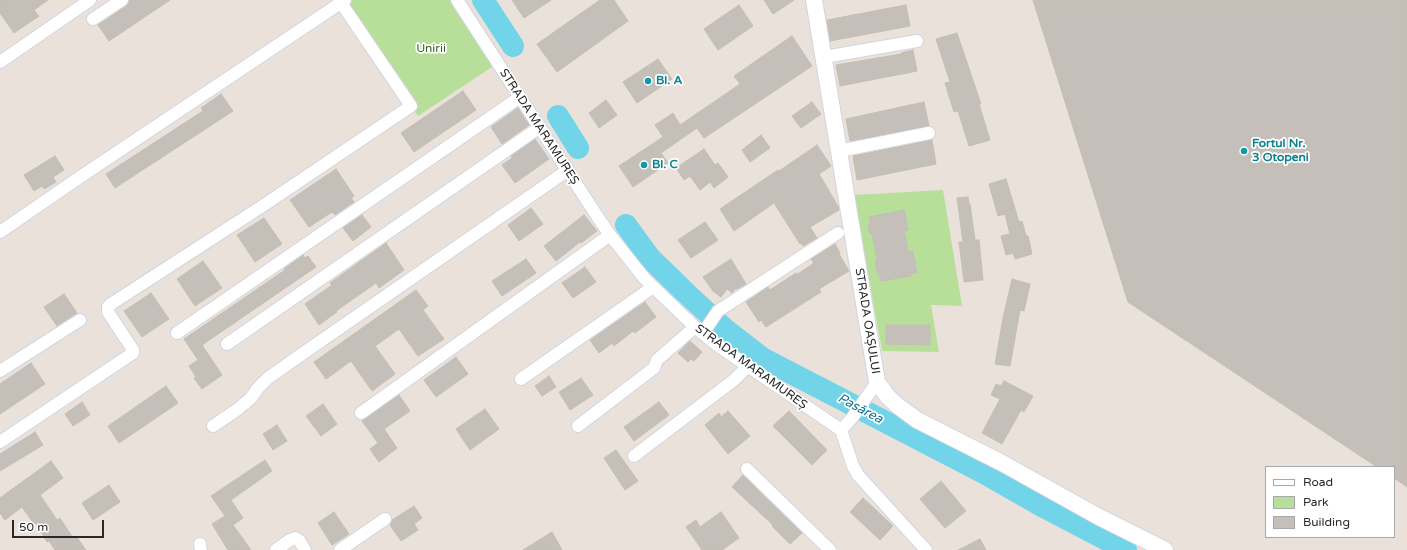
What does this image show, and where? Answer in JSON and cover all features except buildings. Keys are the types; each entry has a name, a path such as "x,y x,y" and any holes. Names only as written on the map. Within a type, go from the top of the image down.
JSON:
{"street":[{"path":"0,62 90,0"},
{"path":"93,19 122,0"},
{"name":"STRADA MARAMUREȘ","path":"457,0 610,235 654,288 699,330 747,367 841,430"},
{"name":"STRADA OAȘULUI","path":"814,0 877,382 893,402 917,420 1002,463 1099,517 1165,550"},
{"path":"0,232 342,1 411,106 264,205 111,304 108,307 108,312 132,350 133,353 131,356 0,442"},
{"path":"824,57 917,41"},
{"path":"177,334 520,97"},
{"path":"227,344 540,127"},
{"path":"839,151 929,133"},
{"path":"213,426 251,398 268,378 568,170"},
{"path":"578,426 654,368 657,360 699,330 718,311 838,233"},
{"path":"361,413 610,235"},
{"path":"521,379 654,288"},
{"path":"0,371 80,320"},
{"path":"634,456 734,380 747,367"},
{"path":"877,382 852,418 841,430 853,466 858,475 926,550"},
{"path":"747,469 830,550"},
{"path":"340,550 385,519"},
{"path":"276,550 295,538 299,540 305,550"}],"green space":[{"name":"Unirii","path":"345,0 457,0 498,63 418,116 341,3"},
{"path":"943,190 962,306 931,305 939,352 882,351 854,195"}],"waterway":[{"name":"Pasărea","path":"483,0 513,46"},
{"name":"Pasărea","path":"558,116 578,148"},
{"name":"Pasărea","path":"626,225 650,258 726,330 762,358 984,473 1040,505 1126,550"}],"place":[{"name":"Bl. A","path":"648,81"},
{"name":"Fortul Nr. 3 Otopeni","path":"1244,151"},
{"name":"Bl. C","path":"644,165"}]}
